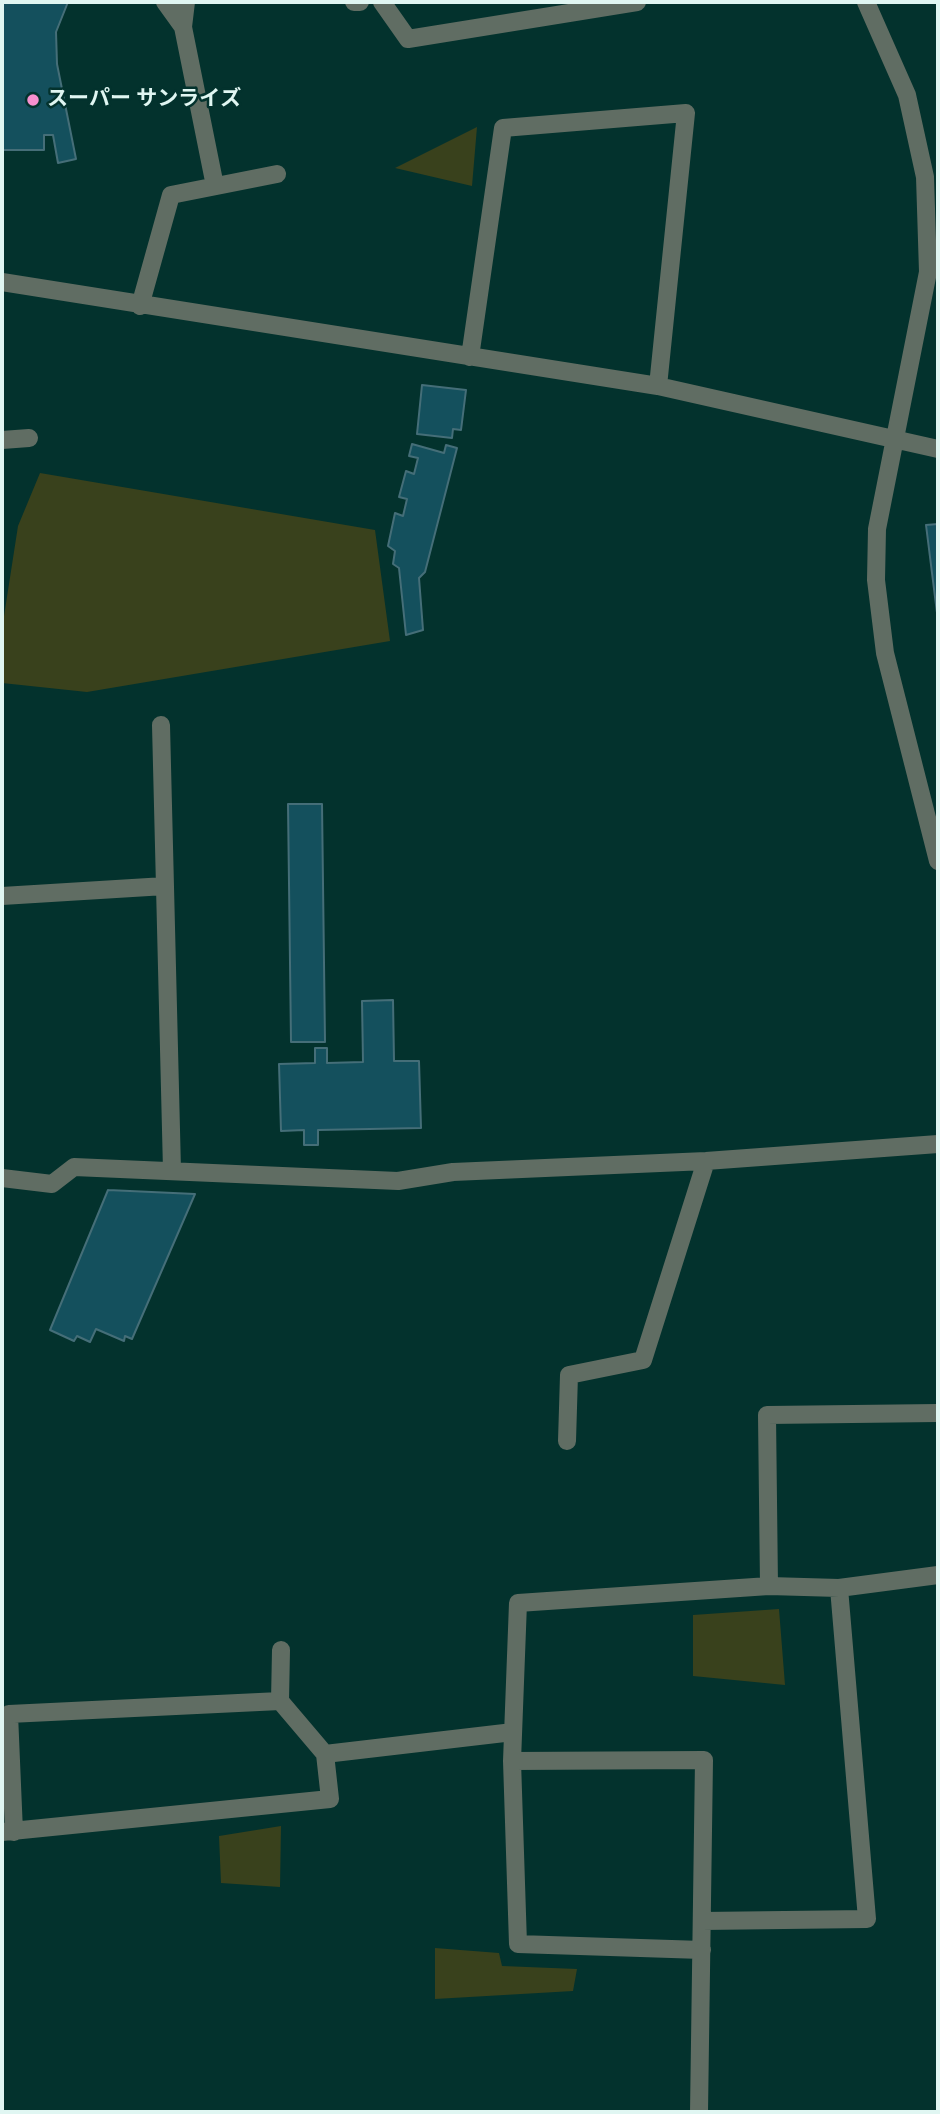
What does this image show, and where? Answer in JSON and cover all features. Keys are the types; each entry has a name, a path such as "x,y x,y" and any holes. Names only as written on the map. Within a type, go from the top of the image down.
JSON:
{"street":[{"path":"165,2 183,27"},
{"path":"186,2 183,27 215,186"},
{"path":"354,2 360,2"},
{"path":"382,2 408,39 637,2"},
{"path":"866,2 907,95 925,177 928,272 877,529 876,580 885,653 938,861"},
{"path":"470,357 503,128 686,113 658,386"},
{"path":"141,306 171,195 277,174"},
{"path":"2,282 658,386 938,449"},
{"path":"2,440 29,438"},
{"path":"161,725 172,1170"},
{"path":"2,896 165,887"},
{"path":"2,1178 52,1184 74,1167 398,1181 453,1172 706,1161 938,1144"},
{"path":"567,1441 569,1376 643,1360 706,1161"},
{"path":"769,1586 768,1415 938,1413"},
{"path":"702,1950 518,1944 512,1761 518,1602 769,1586 839,1588 938,1575"},
{"path":"702,1921 867,1919 839,1588"},
{"path":"281,1650 281,1700 325,1754 330,1799 8,1832 9,1714 281,1700"},
{"path":"325,1754 513,1732"},
{"path":"512,1761 704,1760 699,2112"}],"green space":[{"path":"477,127 472,186 395,168"},
{"path":"40,473 375,530 390,641 87,692 2,683 2,629 18,526"},
{"path":"779,1609 785,1685 693,1676 693,1615"},
{"path":"281,1826 280,1887 221,1883 219,1836"},
{"path":"435,1948 499,1953 502,1966 577,1969 573,1991 435,1999"}],"building":[{"name":"スーパー サンライズ","path":"2,2 68,2 56,32 57,64 76,159 58,163 53,135 44,135 44,150 2,150"},
{"path":"422,385 466,390 461,430 453,429 452,438 417,434"},
{"path":"412,444 444,453 446,445 457,448 425,572 419,578 423,630 406,635 399,568 393,564 395,551 388,546 395,513 403,516 407,499 399,497 406,471 414,474 418,458 409,456"},
{"path":"938,524 938,621 926,525"},
{"path":"288,804 322,804 325,1042 291,1042"},
{"path":"393,1000 394,1061 419,1061 421,1128 318,1130 318,1145 304,1145 304,1130 281,1131 279,1064 315,1063 315,1048 327,1048 327,1063 363,1062 362,1001"},
{"path":"108,1190 195,1194 132,1339 125,1336 124,1341 96,1329 90,1342 77,1336 74,1341 50,1330"}],"place":[{"name":"スーパー サンライズ","path":"33,100"}]}
